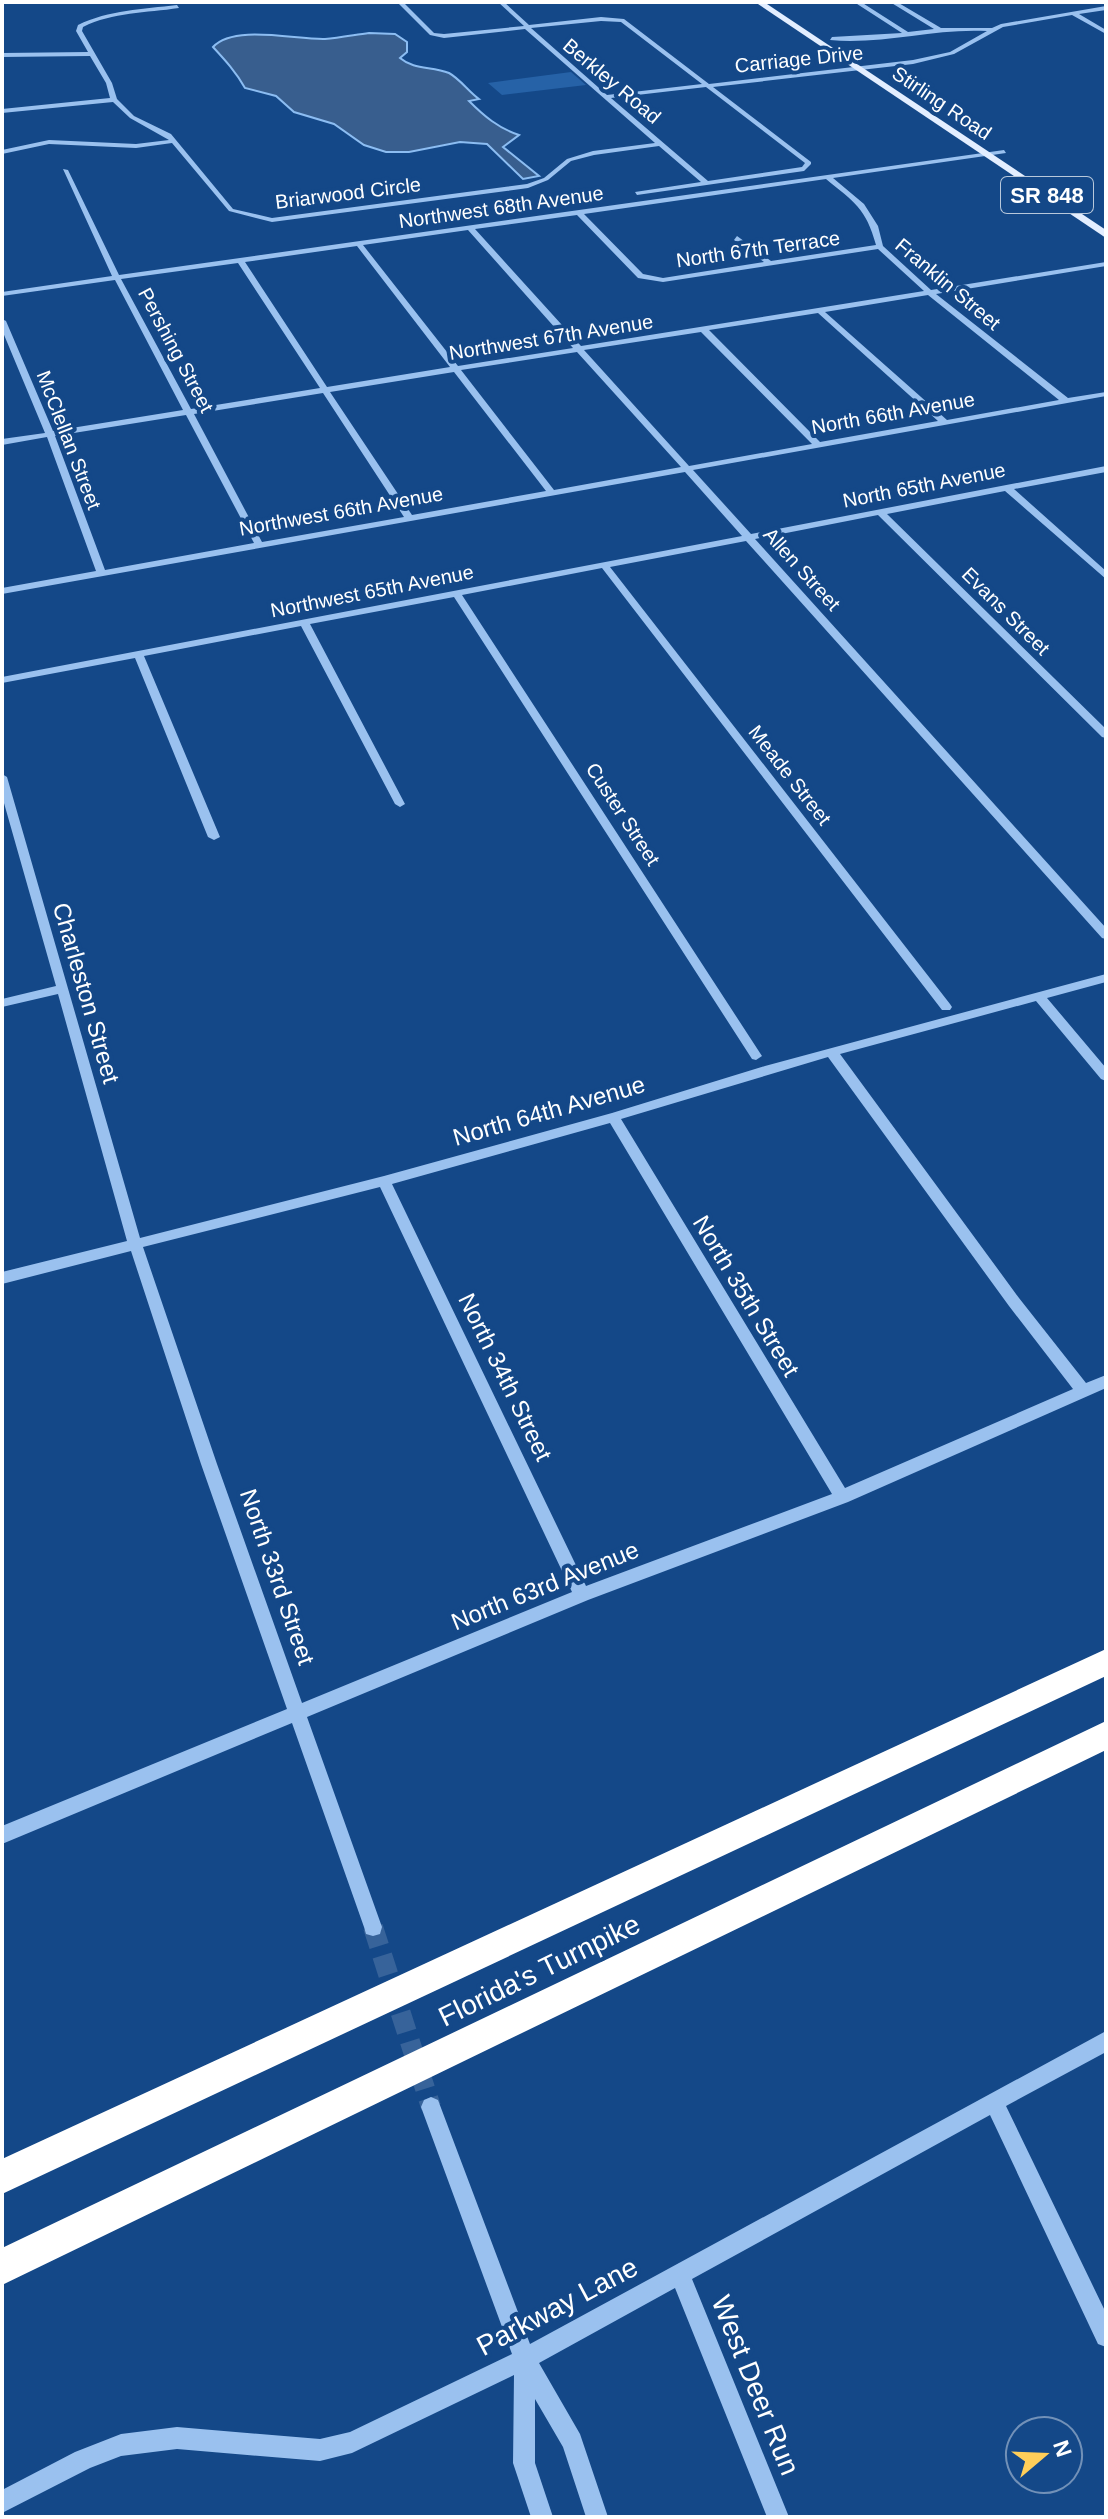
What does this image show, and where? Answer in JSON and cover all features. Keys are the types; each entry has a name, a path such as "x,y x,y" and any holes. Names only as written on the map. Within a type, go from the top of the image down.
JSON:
{"highway":[{"name":"Florida's Turnpike","path":"2,2177 1106,1662"},
{"name":"Florida's Turnpike","path":"2,2267 1106,1735"}],"main road":[{"name":"Stirling Road","path":"759,2 1106,235"},
{"name":"Stirling Road","path":"776,2 1026,167"}],"street":[{"path":"400,2 437,35 613,18 622,20 809,163 809,167 637,193"},
{"name":"Berkley Road","path":"501,2 529,31 706,183"},
{"path":"857,2 907,34"},
{"path":"893,2 940,30"},
{"path":"1075,2 1090,10"},
{"path":"2,111 114,100 109,83 79,31 80,26 97,18 125,12 177,7"},
{"path":"832,39 967,27 992,30 1016,22 1106,8"},
{"path":"1072,13 1106,32"},
{"name":"Carriage Drive","path":"609,99 875,67 952,53 992,30"},
{"path":"2,55 92,54"},
{"name":"Briarwood Circle","path":"114,100 132,117 154,125 173,141 199,168 231,210 272,220 528,186 546,179 569,160 593,153 662,144"},
{"path":"2,152 49,142 136,146 173,141"},
{"name":"Northwest 68th Avenue","path":"2,294 1004,152"},
{"name":"Pershing Street","path":"65,170 117,278 259,544"},
{"name":"Franklin Street","path":"828,178 862,205 874,226 880,247 930,293 1066,401"},
{"name":"North 67th Terrace","path":"578,212 641,276 663,280 880,247"},
{"name":"Allen Street","path":"470,228 1106,935"},
{"path":"737,238 769,263"},
{"path":"359,244 551,492"},
{"path":"240,260 409,518"},
{"name":"Northwest 67th Avenue","path":"2,442 1106,264"},
{"path":"819,310 944,422"},
{"name":"McClellan Street","path":"2,321 50,434 101,572"},
{"path":"703,329 817,444"},
{"name":"North 66th Avenue","path":"687,468 1106,394"},
{"name":"Northwest 66th Avenue","path":"2,591 687,468"},
{"name":"North 65th Avenue","path":"749,537 1106,469"},
{"path":"1007,488 1106,576"},
{"name":"Evans Street","path":"880,512 1106,735"},
{"name":"Northwest 65th Avenue","path":"2,680 749,537"},
{"name":"Meade Street","path":"604,565 946,1007"},
{"name":"Custer Street","path":"456,593 756,1056"},
{"path":"304,622 400,804"},
{"path":"138,653 214,837"},
{"name":"Charleston Street","path":"2,777 135,1243"},
{"name":"North 64th Avenue","path":"2,1278 384,1181 1106,978"},
{"path":"2,1003 61,989"},
{"path":"1040,998 1106,1076"},
{"path":"832,1053 1014,1302 1084,1391"},
{"name":"North 35th Street","path":"613,1117 842,1497"},
{"name":"North 34th Street","path":"384,1181 582,1595"},
{"name":"North 33rd Street","path":"135,1243 373,1927"},
{"name":"North 63rd Avenue","path":"2,1835 582,1595 842,1497 1106,1381"},
{"name":"Parkway Lane","path":"2,2502 83,2460 121,2445 177,2438 320,2450 352,2442 525,2359 1106,2041"},
{"path":"994,2103 1106,2336"},
{"path":"431,2107 525,2359 572,2442 597,2517"},
{"name":"West Deer Run","path":"680,2275 778,2517"},
{"path":"525,2359 524,2463 542,2517"}],"shaded area":[{"path":"369,33 395,34 407,42 407,52 400,58 411,64 449,73 457,79 479,99 469,101 480,112 519,135 503,147 539,176 523,179 487,144 460,142 409,152 386,152 364,145 334,124 294,112 276,96 245,88 213,47 235,36 325,39"},
{"path":"571,72 586,85 502,95 488,83"}],"tunnel":[{"path":"373,1927 431,2107"}]}
